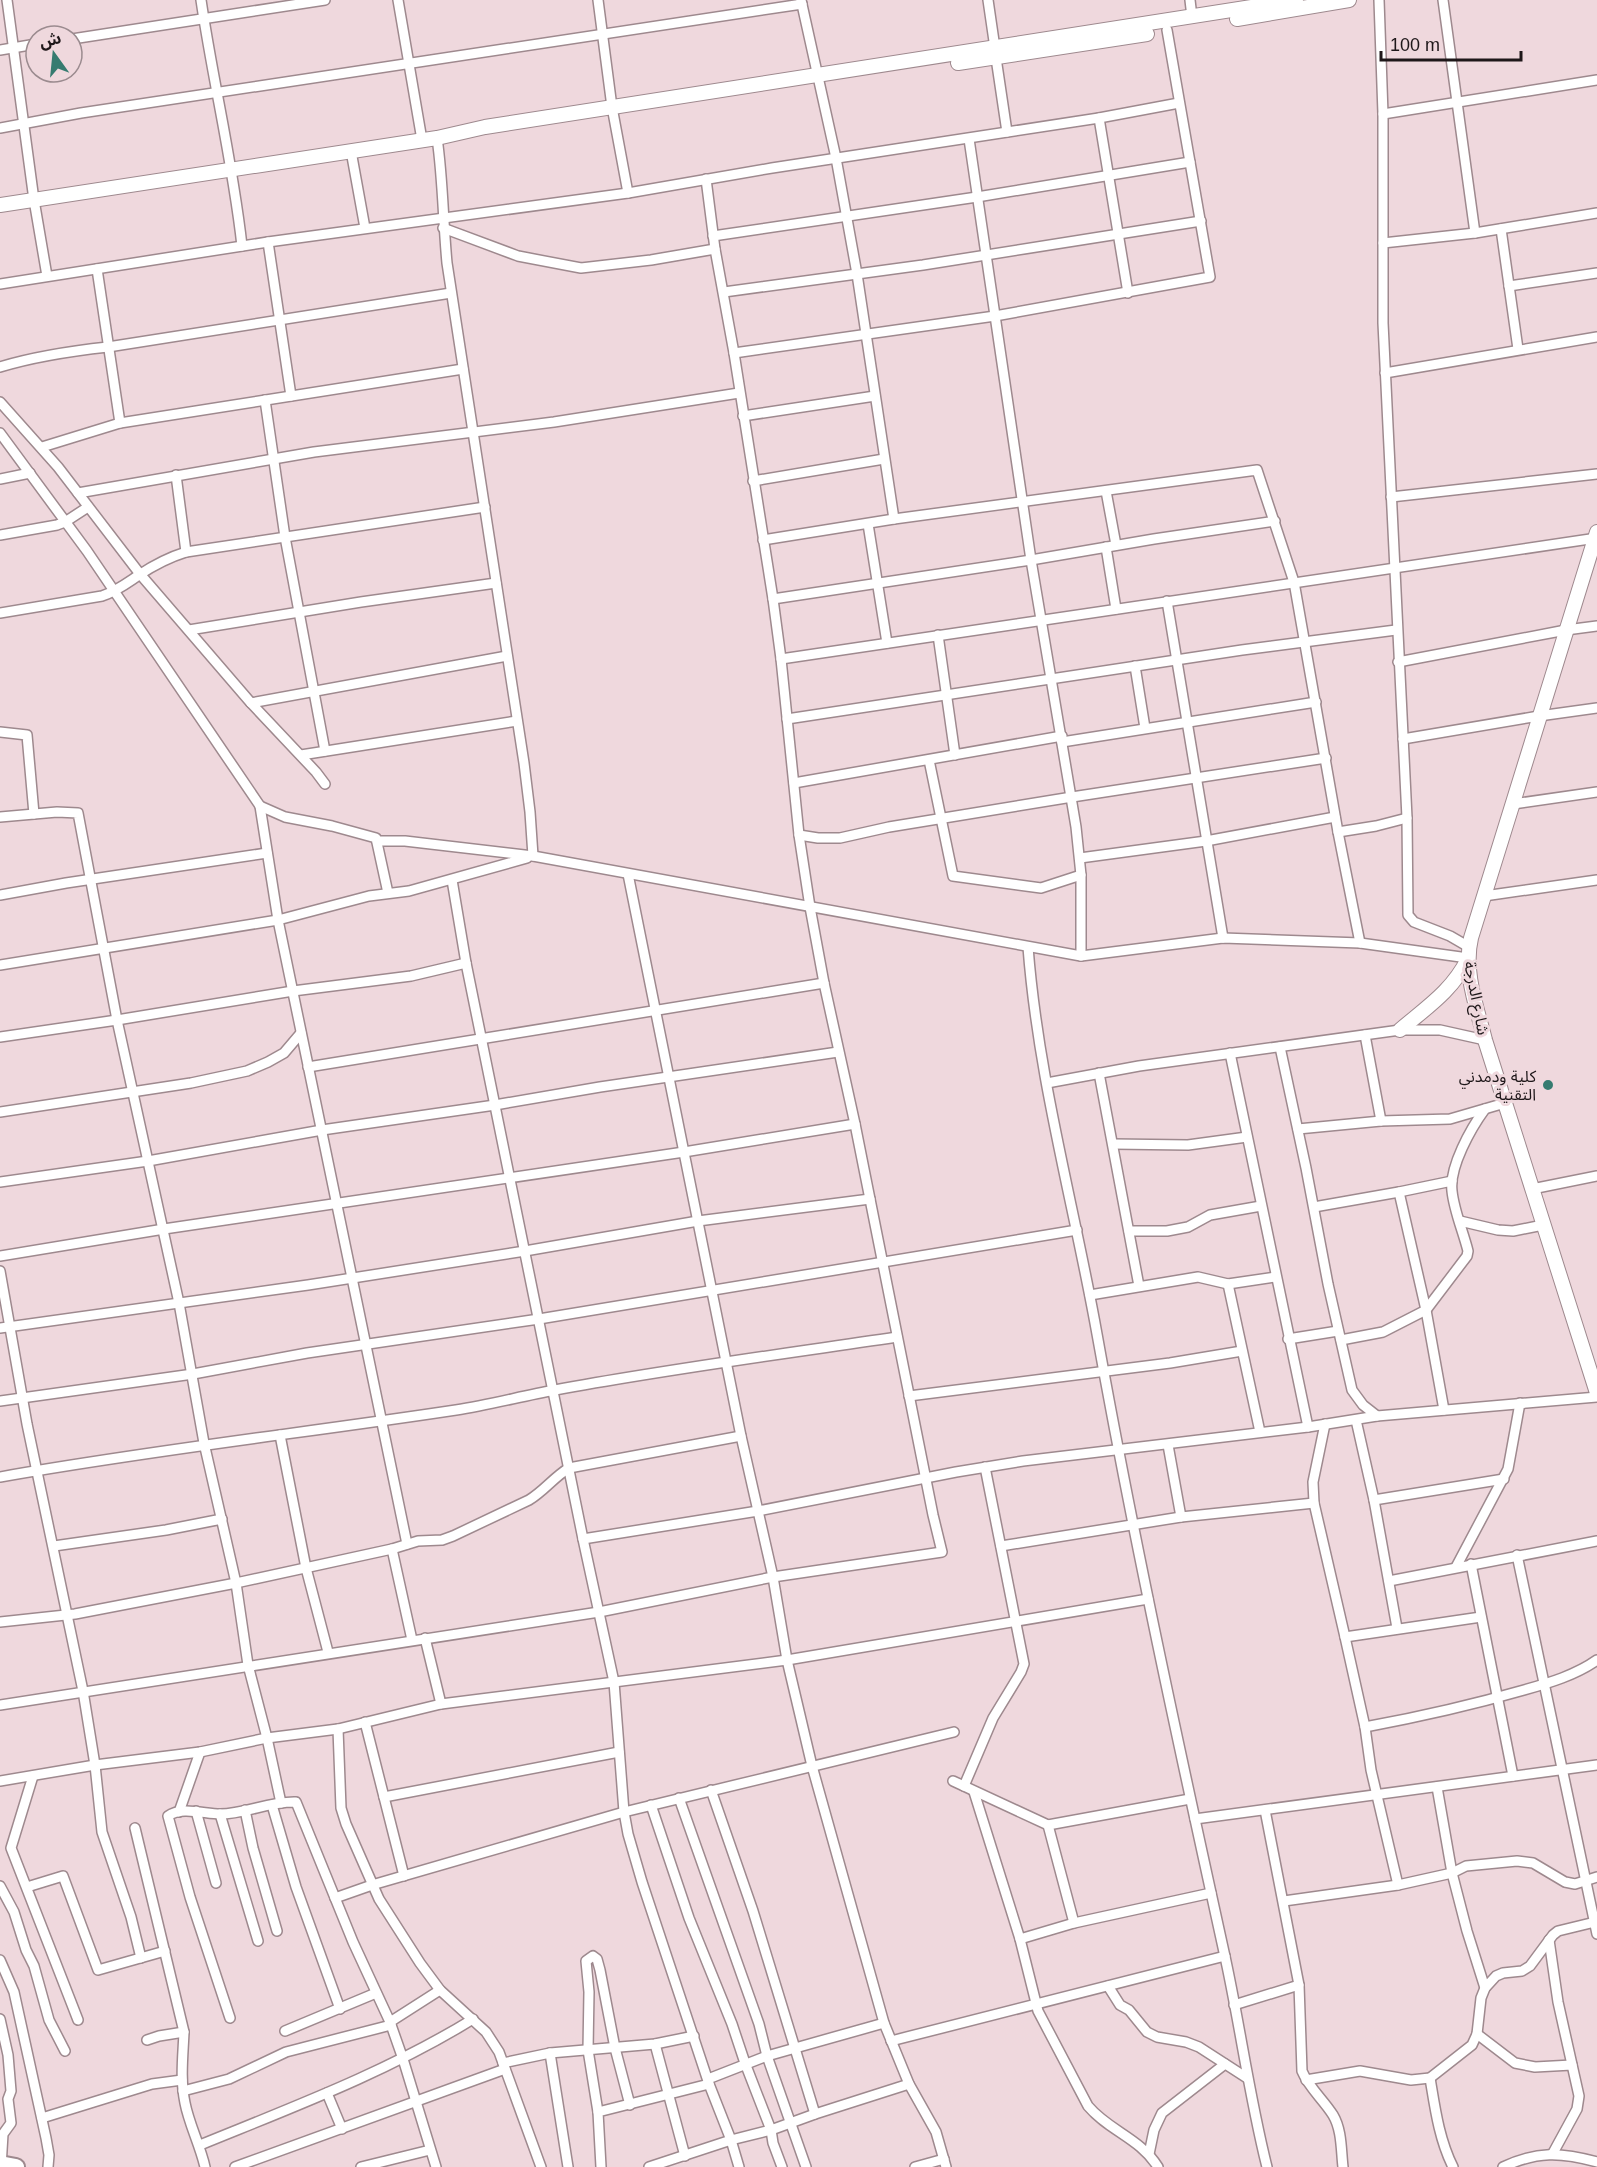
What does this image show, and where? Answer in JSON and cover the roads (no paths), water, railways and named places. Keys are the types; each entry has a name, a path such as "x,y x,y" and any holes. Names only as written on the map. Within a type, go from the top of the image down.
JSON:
{"street":[{"path":"7,0 34,200 47,276"},
{"path":"201,0 215,93 232,169 242,246"},
{"path":"84,37 324,0"},
{"path":"398,0 422,140"},
{"path":"598,0 613,112 628,192"},
{"path":"988,0 1007,132"},
{"path":"1190,0 1192,17"},
{"path":"995,53 1296,0"},
{"path":"0,205 422,140 486,134 817,78 1167,30 1348,0"},
{"path":"1379,0 1383,114 1385,373 1407,818 1408,915 1414,922 1450,936 1468,952"},
{"path":"1443,0 1475,233"},
{"path":"0,128 81,113 603,35 802,2 836,158 857,274 894,519"},
{"path":"734,353 995,316 1210,277 1167,30"},
{"path":"0,50 24,46"},
{"path":"1383,114 1597,80"},
{"path":"0,284 268,242 628,192 1179,104"},
{"path":"1100,118 1128,293"},
{"path":"437,138 451,293 518,721 530,812 532,856"},
{"path":"969,139 1031,560 1072,797 1080,858 1081,956"},
{"path":"351,151 365,228"},
{"path":"713,236 977,197 1190,162"},
{"path":"0,1705 328,1652 599,1612 773,1577 942,1552 810,907 799,835 773,599 724,292 715,249 706,179"},
{"path":"1383,243 1475,233 1597,213"},
{"path":"724,292 986,255 1201,221"},
{"path":"444,228 518,256 581,268 715,249"},
{"path":"1501,229 1518,349"},
{"path":"268,242 291,396"},
{"path":"98,269 120,423"},
{"path":"1509,286 1597,273"},
{"path":"0,367 41,356 451,293"},
{"path":"1385,373 1597,337"},
{"path":"42,447 120,423 463,369"},
{"path":"78,493 314,452 554,423 739,393"},
{"path":"743,416 875,396"},
{"path":"266,400 285,537 325,751"},
{"path":"0,402 42,447 140,574 251,703 301,755 325,784"},
{"path":"0,433 115,592 260,806 292,991 407,1544"},
{"path":"753,481 884,459"},
{"path":"763,540 894,519 1257,470 1294,582 1335,817 1360,943"},
{"path":"0,479 30,473"},
{"path":"1391,497 1597,474"},
{"path":"176,475 186,552"},
{"path":"1106,491 1116,545"},
{"path":"0,535 65,522 88,507"},
{"path":"0,613 90,599 115,592 140,574 186,552 485,507"},
{"path":"773,599 1275,521"},
{"path":"868,524 887,643"},
{"path":"781,659 1596,536"},
{"name":"شارع الدرجة","path":"1596,536 1468,952 1471,980 1485,1040 1597,1395"},
{"path":"1106,547 1116,609"},
{"path":"189,630 496,583"},
{"path":"1167,601 1223,938"},
{"path":"1398,662 1597,626"},
{"path":"787,718 1305,641 1396,630"},
{"path":"938,635 955,755"},
{"path":"251,703 507,656"},
{"path":"1135,666 1145,728"},
{"path":"794,783 955,755 1316,702"},
{"path":"1403,739 1597,708"},
{"path":"301,755 518,721"},
{"path":"0,732 27,735 34,814"},
{"path":"799,835 840,838 1072,797 1326,758"},
{"path":"929,760 951,873 957,878 1041,888 1081,876"},
{"path":"1513,804 1597,792"},
{"path":"260,806 285,817 373,836 377,841 388,893"},
{"path":"0,817 78,813 117,1020 164,1229 193,1374 204,1443 236,1583 248,1665 267,1738 276,1804 296,1887 340,2009"},
{"path":"1080,858 1206,840 1335,817"},
{"path":"1338,832 1377,826 1407,818"},
{"path":"377,841 405,841 532,856 1081,956 1223,938 1360,943 1468,952"},
{"path":"0,895 267,853"},
{"path":"0,964 278,920 369,896 409,891 532,856"},
{"path":"628,874 741,1436 773,1577 787,1660 812,1766 884,2023 909,2084 936,2132 945,2163 915,2167"},
{"path":"452,880 466,963 614,1682 624,1812 642,1882 739,2167"},
{"path":"1484,896 1597,880"},
{"path":"1028,947 1032,993 1047,1083 1090,1295 1118,1451 1225,1956 1247,2078 1267,2167"},
{"path":"1400,1030 1445,993 1459,977 1468,952"},
{"path":"0,1037 292,991 411,976 466,963"},
{"path":"308,1067 824,983"},
{"path":"1047,1083 1230,1053 1400,1030 1440,1030 1485,1040"},
{"path":"0,1112 134,1093 247,1071 284,1053 301,1033"},
{"path":"1365,1035 1381,1121"},
{"path":"1280,1047 1352,1390 1363,1405 1377,1416"},
{"path":"0,1182 148,1161 322,1130 838,1052"},
{"path":"1230,1053 1308,1427"},
{"path":"1099,1073 1139,1286"},
{"path":"1298,1129 1381,1121 1444,1119 1505,1103"},
{"path":"1288,1339 1383,1332 1426,1310 1469,1254 1453,1196 1452,1181 1467,1136 1485,1109"},
{"path":"0,1256 855,1124"},
{"path":"1113,1144 1188,1145 1247,1137"},
{"path":"1532,1189 1597,1176"},
{"path":"1314,1207 1452,1181"},
{"path":"1399,1192 1426,1310 1444,1410"},
{"path":"5,1328 351,1278 698,1221 870,1198"},
{"path":"1129,1231 1167,1231 1188,1227 1210,1215 1261,1206"},
{"path":"1460,1221 1513,1231 1543,1225"},
{"path":"0,1401 193,1374 364,1344 539,1319 1077,1230"},
{"path":"0,1271 5,1328 54,1546 83,1691 95,1765 102,1832 131,1917 141,1958"},
{"path":"1090,1295 1198,1277 1228,1284 1275,1277"},
{"path":"1228,1284 1260,1432"},
{"path":"0,1477 204,1443 280,1435 483,1406 554,1390 897,1337"},
{"path":"909,1396 1170,1363 1242,1351"},
{"path":"583,1539 758,1510 1023,1461 1308,1427 1377,1416 1597,1395"},
{"path":"1455,1567 1504,1479 1511,1459 1520,1403"},
{"path":"1356,1420 1374,1500 1397,1628"},
{"path":"1325,1424 1313,1482 1314,1503 1398,1885"},
{"path":"280,1435 306,1568 328,1652"},
{"path":"0,1622 68,1615 236,1583 392,1549 418,1541 442,1540 529,1500 568,1467 741,1436"},
{"path":"1168,1444 1181,1517"},
{"path":"964,1786 993,1718 1024,1664 985,1467"},
{"path":"1374,1500 1504,1479"},
{"path":"1001,1546 1181,1517 1314,1503"},
{"path":"54,1546 166,1530 222,1519"},
{"path":"1389,1581 1517,1555 1597,1542"},
{"path":"392,1549 412,1640"},
{"path":"1517,1555 1597,1934"},
{"path":"1472,1564 1513,1776"},
{"path":"0,1781 95,1765 200,1752 267,1738 338,1729 441,1704 787,1660 1148,1599"},
{"path":"1345,1637 1481,1617"},
{"path":"425,1638 441,1704"},
{"path":"1365,1727 1497,1698 1545,1684 1597,1660"},
{"path":"365,1722 404,1876"},
{"path":"338,1729 341,1808 372,1885 385,1912 440,1989 493,2041 541,2167"},
{"path":"335,1898 372,1885 624,1812 954,1732"},
{"path":"179,1812 200,1752"},
{"path":"384,1797 619,1752"},
{"path":"1195,1819 1597,1765"},
{"path":"33,1776 11,1848 78,2020"},
{"path":"953,1781 1047,1825 1190,1799"},
{"path":"1437,1787 1452,1873 1485,1988"},
{"path":"711,1790 750,1901 815,2114"},
{"path":"974,1792 1020,1939 1041,2018 1088,2106 1097,2117 1130,2138 1149,2154 1158,2167"},
{"path":"679,1798 759,2024 767,2056 806,2167"},
{"path":"230,2018 190,1897 168,1820 170,1813 196,1811 220,1814 296,1802 335,1898 391,2024 436,2167"},
{"path":"651,1805 689,1918 732,2024 771,2130 782,2167"},
{"path":"245,1810 277,1931"},
{"path":"1265,1810 1299,1985 1301,2060 1306,2080 1332,2114 1338,2126 1343,2167"},
{"path":"196,1811 216,1883"},
{"path":"220,1814 258,1941"},
{"path":"1047,1825 1074,1923"},
{"path":"135,1828 183,2032 182,2080 187,2111 200,2145 205,2167"},
{"path":"0,1849 11,1848"},
{"path":"1284,1901 1398,1885 1452,1873 1466,1866 1525,1861 1533,1863 1565,1882 1575,1884 1597,1877"},
{"path":"27,1887 63,1876 98,1970 165,1951"},
{"path":"0,1888 14,1912 26,1950 34,1966 49,2020 65,2050"},
{"path":"1020,1939 1074,1923 1211,1893"},
{"path":"1306,2080 1360,2071 1412,2080 1431,2078 1472,2045 1477,2034 1479,2006 1485,1988 1499,1974 1522,1971 1530,1966 1558,1931 1595,1922"},
{"path":"1549,1940 1558,2002 1579,2102 1553,2153"},
{"path":"601,2167 598,2112 588,2050 589,1992 586,1961 593,1956 597,1959 600,1970 615,2048 630,2104"},
{"path":"891,2041 1225,1956"},
{"path":"0,1960 14,1992 42,2118 49,2155 48,2167"},
{"path":"1234,2005 1299,1985"},
{"path":"1108,1986 1120,2005 1129,2010 1147,2032 1157,2037 1186,2042 1199,2047 1247,2078"},
{"path":"183,2091 229,2079 286,2052 391,2024 440,1989"},
{"path":"285,2031 376,1993"},
{"path":"0,2019 8,2055 11,2091 8,2099 11,2126 3,2134 5,2165"},
{"path":"200,2145 403,2059 473,2019"},
{"path":"598,2112 668,2095 709,2081 745,2063 884,2023"},
{"path":"147,2040 183,2032"},
{"path":"1477,2034 1515,2063 1535,2067 1572,2065"},
{"path":"235,2167 385,2112 417,2103 504,2066 550,2053 655,2044 694,2036"},
{"path":"655,2044 685,2156"},
{"path":"550,2053 568,2167"},
{"path":"1149,2154 1154,2130 1162,2113 1225,2064"},
{"path":"1431,2078 1441,2135 1446,2154 1453,2167"},
{"path":"42,2118 152,2084 182,2080"},
{"path":"649,2167 731,2140 771,2130 909,2084"},
{"path":"327,2093 342,2129"},
{"path":"361,2167 430,2150"},
{"path":"1503,2167 1519,2159 1553,2153 1587,2163 1597,2162"}],"place":[{"name":"كلية ودمدني التقنية","path":"1548,1085"}]}
